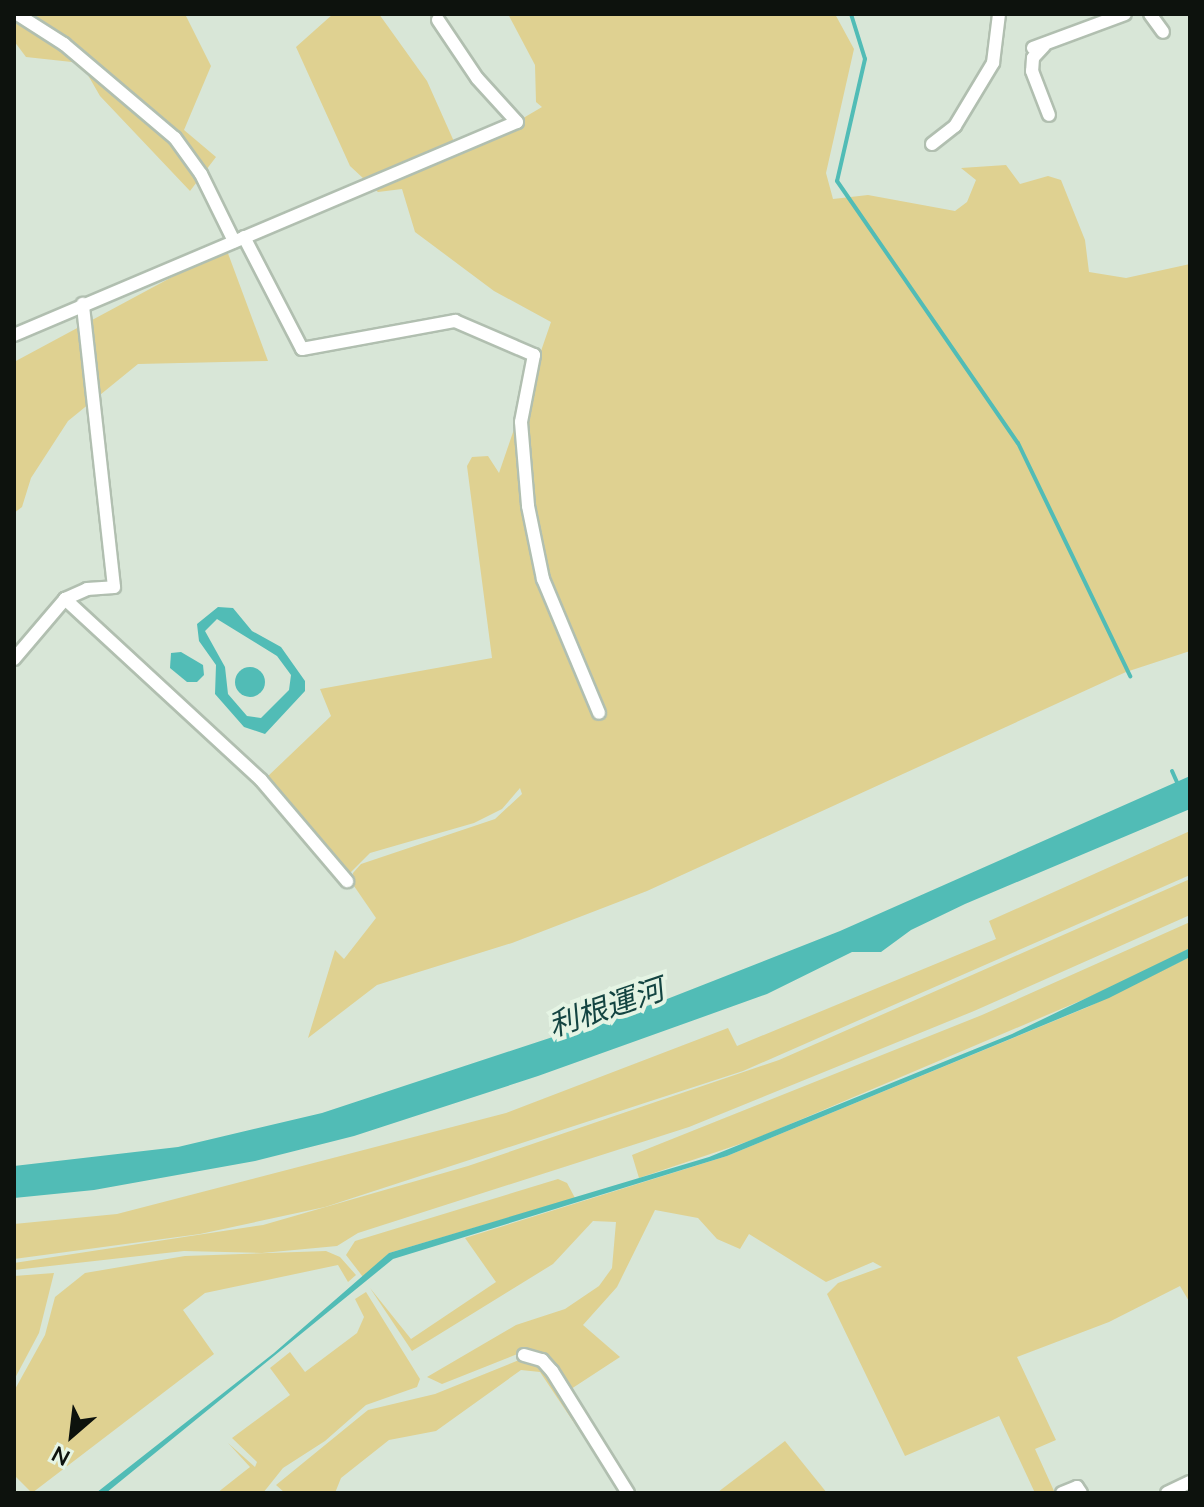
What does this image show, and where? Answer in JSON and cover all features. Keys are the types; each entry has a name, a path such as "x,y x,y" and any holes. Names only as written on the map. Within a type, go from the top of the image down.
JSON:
{"street":[{"path":"17,14 64,44 175,138 201,174 302,349 455,321 534,355 521,422 528,506 543,579 599,713"},
{"path":"932,144 955,126 993,63 999,14"},
{"path":"1049,115 1032,71 1038,47 1125,14"},
{"path":"1150,14 1163,32"},
{"path":"14,335 517,122 477,78 438,20"},
{"path":"14,659 65,599 87,589 114,587 83,304"},
{"path":"65,599 242,761 347,881"},
{"path":"524,1355 542,1360 552,1371 628,1493"},
{"path":"1167,1493 1190,1482"},
{"path":"1062,1493 1077,1487 1081,1493"}],"shaded area":[{"path":"14,14 185,14 211,66 184,130 216,157 190,191 100,96 81,63 26,57 14,41"},
{"path":"333,14 379,14 427,81 460,155 542,107 536,102 535,65 508,14 835,14 854,49 826,173 833,199 868,195 955,211 967,202 976,180 961,168 1006,165 1020,184 1048,176 1061,180 1085,240 1089,272 1126,278 1190,264 1190,651 1126,672 647,891 512,943 377,985 308,1038 335,950 344,959 376,918 354,886 353,873 361,864 495,819 522,794 520,788 502,809 474,823 370,853 348,875 266,778 331,716 320,689 492,658 467,466 472,457 488,456 499,473 551,322 494,291 415,232 402,189 378,192 350,166 296,47"},
{"path":"226,248 268,361 138,364 68,421 31,478 22,507 14,513 14,362"},
{"path":"1190,831 1190,875 743,1071 325,1207 200,1234 14,1259 14,1224 117,1214 506,1113 728,1028 737,1046 996,939 989,921"},
{"path":"1190,879 1190,915 974,1011 689,1127 358,1233 337,1246 262,1253 184,1251 14,1270 14,1263 263,1225 468,1166 779,1060"},
{"path":"1190,922 1190,948 1127,981 755,1139 639,1178 632,1155 982,1015"},
{"path":"1190,957 1190,1303 1180,1286 1109,1322 1017,1357 1056,1440 1035,1449 1054,1491 1035,1493 999,1416 905,1456 827,1294 838,1283 882,1267 873,1262 826,1282 749,1234 740,1249 717,1239 698,1218 655,1210 617,1287 583,1325 620,1357 568,1391 525,1351 442,1384 427,1377 516,1325 565,1309 599,1286 612,1268 616,1222 593,1221 553,1264 412,1351 370,1288 411,1339 496,1282 465,1238 727,1156 1088,1007"},
{"path":"558,1179 567,1183 575,1198 389,1253 363,1277 346,1255 355,1241"},
{"path":"326,1251 340,1257 356,1275 348,1282 338,1265 205,1293 183,1310 214,1354 32,1493 14,1475 14,1391 45,1335 55,1297 85,1273 185,1256"},
{"path":"54,1273 39,1333 14,1380 14,1276"},
{"path":"366,1292 420,1379 417,1387 366,1405 325,1441 283,1468 263,1493 217,1493 250,1467 228,1443 255,1467 257,1462 232,1438 290,1395 270,1368 290,1352 305,1372 357,1333 364,1317 355,1299"},
{"path":"524,1358 535,1360 553,1379 621,1493 540,1372 521,1370 436,1431 389,1440 341,1478 335,1493 285,1493 276,1485 368,1410 435,1394"},
{"path":"785,1441 827,1493 718,1492"}],"water":[{"path":"218,607 233,608 252,631 281,647 305,681 305,691 265,734 244,727 215,694 216,665 199,641 197,624","holes":["217,619 277,656 291,675 289,690 261,718 247,716 228,694 225,667 205,631"]},
{"path":"181,652 203,665 204,675 197,682 187,682 170,668 171,653"},
{"path":"250,667 261,671 265,682 261,693 250,697 239,693 235,682 239,671"},
{"path":"1190,776 1190,809 965,904 911,930 881,952 852,952 767,994 538,1076 354,1136 255,1161 94,1190 14,1198 14,1166 178,1147 322,1113 662,1001 840,931"},
{"path":"1190,948 1190,957 1109,998 727,1156 393,1259 106,1493 96,1493 274,1353 389,1253 709,1157 1012,1034"}],"waterway":[{"path":"851,14 865,59 837,181 1018,443 1130,676"},
{"path":"1172,771 1179,787"}],"water label":[{"name":"利根運河","path":"606,1007"}]}
